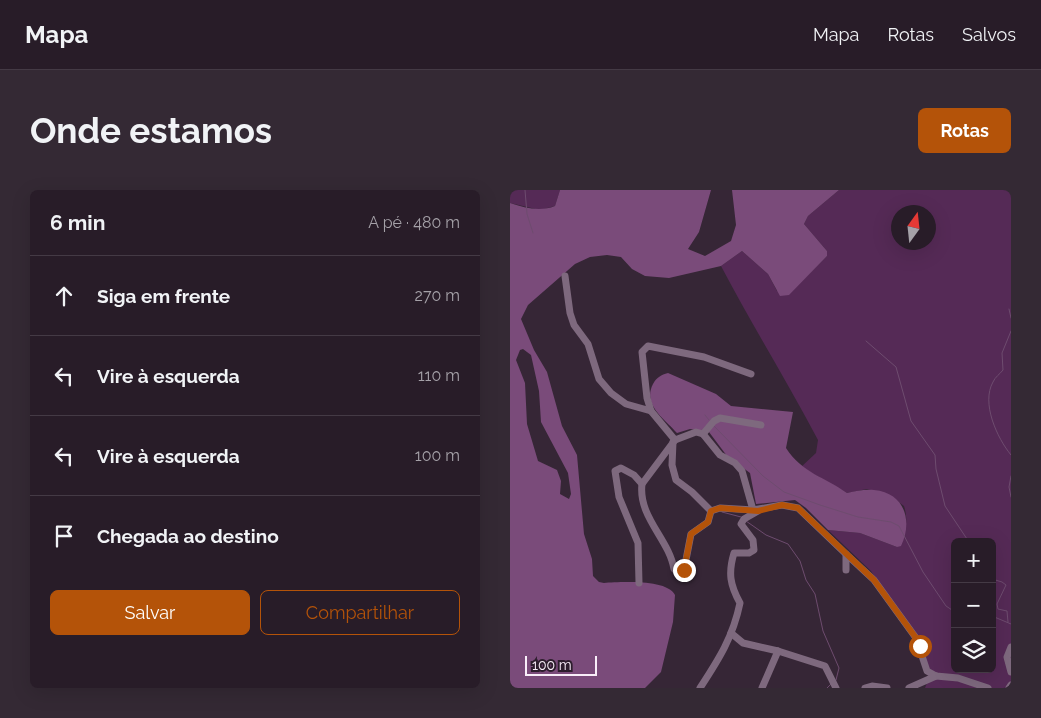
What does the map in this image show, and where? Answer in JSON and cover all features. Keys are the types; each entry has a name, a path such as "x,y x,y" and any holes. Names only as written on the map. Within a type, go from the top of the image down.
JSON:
{"street":[{"path":"565,276 570,313 574,325 588,344 599,379 612,394 626,404 651,411"},
{"path":"675,440 651,411 647,398 642,352 648,346 704,357 750,374"},
{"path":"703,434 714,421 720,418 761,425"},
{"path":"711,511 708,522 691,534 684,570 679,573 674,569 673,560 648,515 641,491 642,484 675,440 696,432 703,434 720,455 735,463 742,471 756,511"},
{"path":"675,440 672,445 672,465 676,480 692,492 711,511"},
{"path":"639,583 638,543 619,497 615,471 621,468 634,475 642,484"},
{"path":"711,511 720,508 756,511 782,505 798,508 867,573 887,596 918,641 924,668 936,676 958,678 988,688"},
{"path":"700,688 724,652 731,633 740,603 732,588 732,558 734,553 749,553 754,550 753,540 741,524 744,519 756,511"},
{"path":"846,554 846,570"},
{"path":"731,633 743,643 778,651 825,666 836,688"},
{"path":"1011,647 1007,657 1011,672"},
{"path":"762,688 778,651"},
{"path":"909,688 936,676"},
{"path":"865,688 872,686 887,688"}],"shaded area":[{"path":"510,190 560,190 555,206 540,210 510,203"},
{"path":"560,190 711,190 699,232 688,249 705,256 731,241 736,225 732,190 839,190 808,216 804,224 827,251 827,256 789,295 780,296 768,274 742,251 721,266 669,278 645,276 632,269 621,257 607,255 590,257 575,264 528,305 521,319 534,350 547,372 562,426 577,455 584,534 592,559 593,576 599,582 604,583 631,582 663,586 675,595 673,622 661,672 645,688 510,688 510,203 538,209 555,206","holes":["523,349 531,355 539,391 541,422 568,473 571,494 569,499 560,494 561,481 557,470 538,461 527,424 525,383 516,360 520,350"]},
{"path":"839,190 1011,190 1011,688 925,688 929,678 920,645 871,571 828,530 860,533 897,547 905,528 904,506 889,495 867,489 847,493 801,467 816,453 818,440 721,266 742,251 768,274 777,291 806,277 827,256 827,251 804,224 808,216"},
{"path":"668,373 716,394 731,406 793,412 786,448 792,456 814,474 847,493 874,490 893,496 904,510 906,518 905,537 901,546 897,547 860,533 828,530 795,500 756,504 750,473 727,456 709,432 690,429 677,433 656,411 650,399 650,392 656,380"}],"waterway":[{"path":"525,190 527,214 533,233"},
{"path":"1009,309 1011,318"},
{"path":"1011,331 1002,353 1003,370 993,382 989,400 992,420 1011,455"},
{"path":"866,341 896,367 911,421 935,455 936,469 945,506 966,538"},
{"path":"705,415 709,420"},
{"path":"713,425 763,476 784,492 858,517 891,522 899,526 923,572 946,606 951,609"},
{"path":"1011,476 1009,487 1011,497"},
{"path":"722,512 741,517"},
{"path":"746,521 766,535 788,544 800,561 806,580 815,594 823,631 839,668 836,680"},
{"path":"996,580 1006,585 997,604 998,609 1007,611 1008,622"},
{"path":"996,618 1011,624"},
{"path":"827,688 831,684"}],"route":[{"path":"684,570 691,534 694,529 708,522 711,511 720,508 733,508 758,511 770,507 790,505 805,513 874,580 887,596 920,646"}]}
